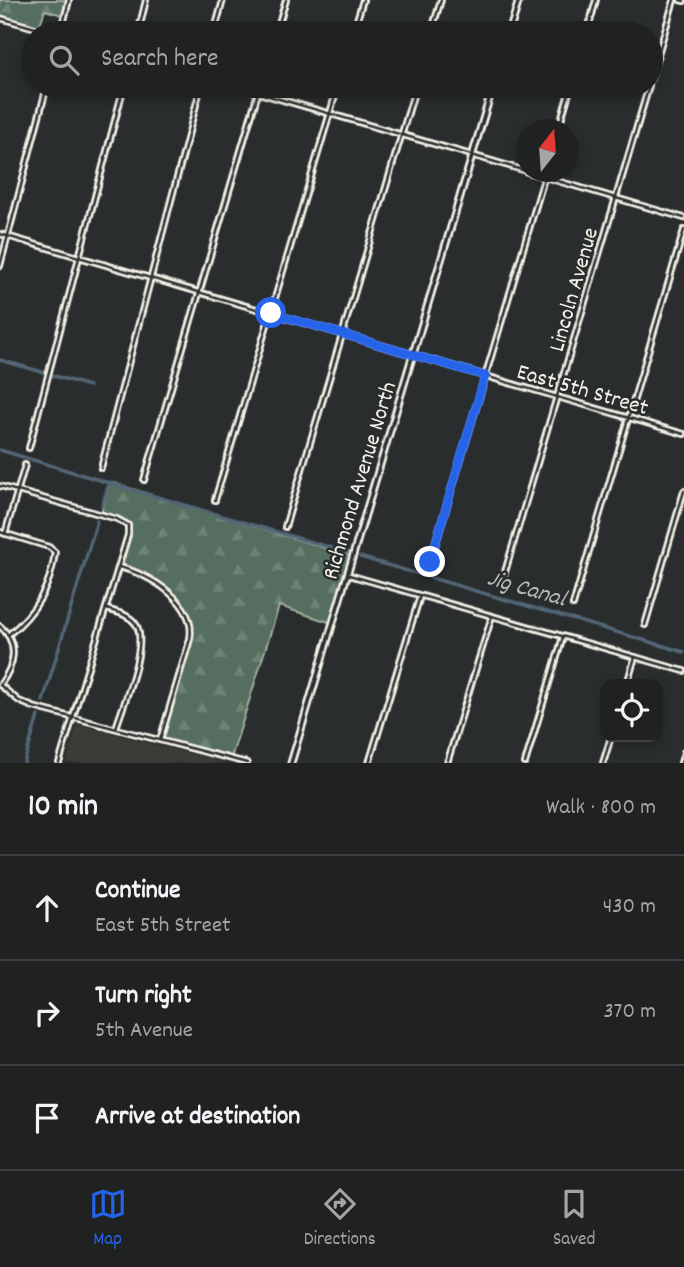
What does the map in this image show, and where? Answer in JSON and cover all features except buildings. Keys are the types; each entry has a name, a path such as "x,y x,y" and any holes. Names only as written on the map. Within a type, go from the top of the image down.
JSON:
{"street":[{"path":"64,21 69,0"},
{"path":"141,21 146,0"},
{"path":"217,21 223,0"},
{"path":"280,21 286,0"},
{"path":"357,21 363,0"},
{"path":"435,21 441,0"},
{"path":"513,21 519,0"},
{"path":"590,21 596,0"},
{"path":"663,37 674,0"},
{"path":"0,18 21,24"},
{"path":"0,266 44,98"},
{"path":"29,448 121,98"},
{"path":"101,468 198,98"},
{"path":"144,480 257,98"},
{"path":"275,98 516,169"},
{"path":"215,500 335,98"},
{"path":"285,527 412,98"},
{"name":"Richmond Avenue North","path":"291,763 490,98"},
{"path":"561,119 567,98"},
{"name":"Lincoln Avenue","path":"502,582 645,98"},
{"path":"430,562 543,182"},
{"path":"561,182 684,218"},
{"path":"573,605 684,230"},
{"name":"East 5th Street","path":"0,234 684,434"},
{"path":"8,635 27,619 40,601 55,556 54,550 49,547 2,533 25,465"},
{"path":"0,486 117,519 128,525 119,567 59,763"},
{"path":"645,625 684,491"},
{"path":"119,567 151,578 189,617 191,635 160,740"},
{"path":"349,575 684,671"},
{"path":"369,763 420,596"},
{"path":"106,609 131,619 137,625 141,636 141,646 116,729"},
{"path":"447,763 492,616"},
{"path":"0,626 8,635 13,648 13,662 0,685 22,703 247,763"},
{"path":"525,763 563,637"},
{"path":"628,679 635,657"},
{"path":"603,763 609,742"},
{"path":"681,763 684,752"}],"shaded area":[{"path":"77,724 140,741 227,763 66,763"}],"green space":[{"path":"0,0 66,0 62,15 45,10 41,21 21,22 0,16"},
{"path":"110,482 352,556 332,623 279,606 231,758 162,740 191,641 191,626 180,602 171,592 147,576 121,565 130,527 123,520 101,513"}],"waterway":[{"path":"0,360 46,373"},
{"path":"51,375 89,386"},
{"name":"Jig Canal","path":"0,450 109,483"},
{"name":"Jig Canal","path":"102,506 109,483 349,553"},
{"name":"Jig Canal","path":"43,701 97,521"},
{"name":"Jig Canal","path":"360,557 684,652"},
{"name":"Jig Canal","path":"24,763 38,716"}],"route":[{"path":"271,313 485,376 430,562"}]}
